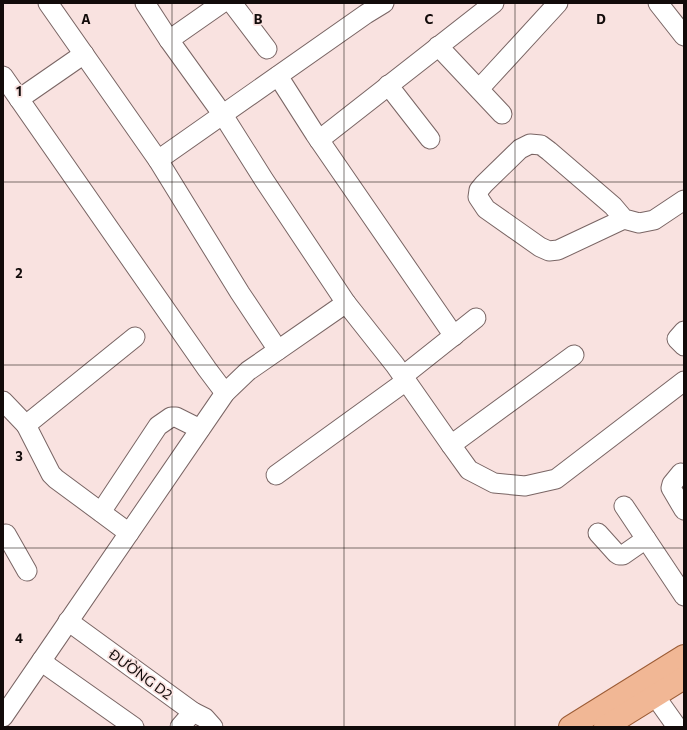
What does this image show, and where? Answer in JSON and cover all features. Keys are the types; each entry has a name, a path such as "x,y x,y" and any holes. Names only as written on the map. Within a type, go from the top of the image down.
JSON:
{"main road":[{"path":"570,727 684,656"},
{"path":"605,727 684,678"}],"street":[{"path":"48,3 158,160 240,293 278,350"},
{"path":"145,3 169,40 223,115 264,180 346,303 405,378 469,470 494,483 525,486 556,479 684,381"},
{"path":"169,40 222,3"},
{"path":"232,3 267,49"},
{"path":"158,160 366,14 384,3"},
{"path":"319,140 494,3"},
{"path":"479,90 558,3"},
{"path":"658,3 684,36"},
{"path":"438,46 502,114"},
{"path":"19,99 84,54"},
{"path":"3,76 225,394"},
{"path":"278,76 319,140 454,336"},
{"path":"388,85 430,139"},
{"path":"624,219 558,250 549,251 540,247 486,208 478,197 479,190 520,149 530,144 541,145 549,151 613,206 624,219 639,223 654,220 684,200"},
{"path":"3,717 225,394 248,371 346,303"},
{"path":"276,475 405,378 476,318"},
{"path":"684,331 677,339 684,346"},
{"path":"26,425 135,337"},
{"path":"451,445 574,355"},
{"path":"3,401 26,425 51,474 130,533"},
{"path":"101,512 158,426 171,417 176,417 200,429"},
{"path":"681,473 672,484 671,488 684,510"},
{"path":"624,506 684,596"},
{"path":"4,533 27,571"},
{"path":"598,533 616,554 619,555 646,539"},
{"name":"ĐƯỜNG D2","path":"68,621 193,712 205,718 214,727"},
{"path":"42,660 49,667 134,727"},
{"path":"655,696 677,727"},
{"path":"180,727 193,712"}]}
